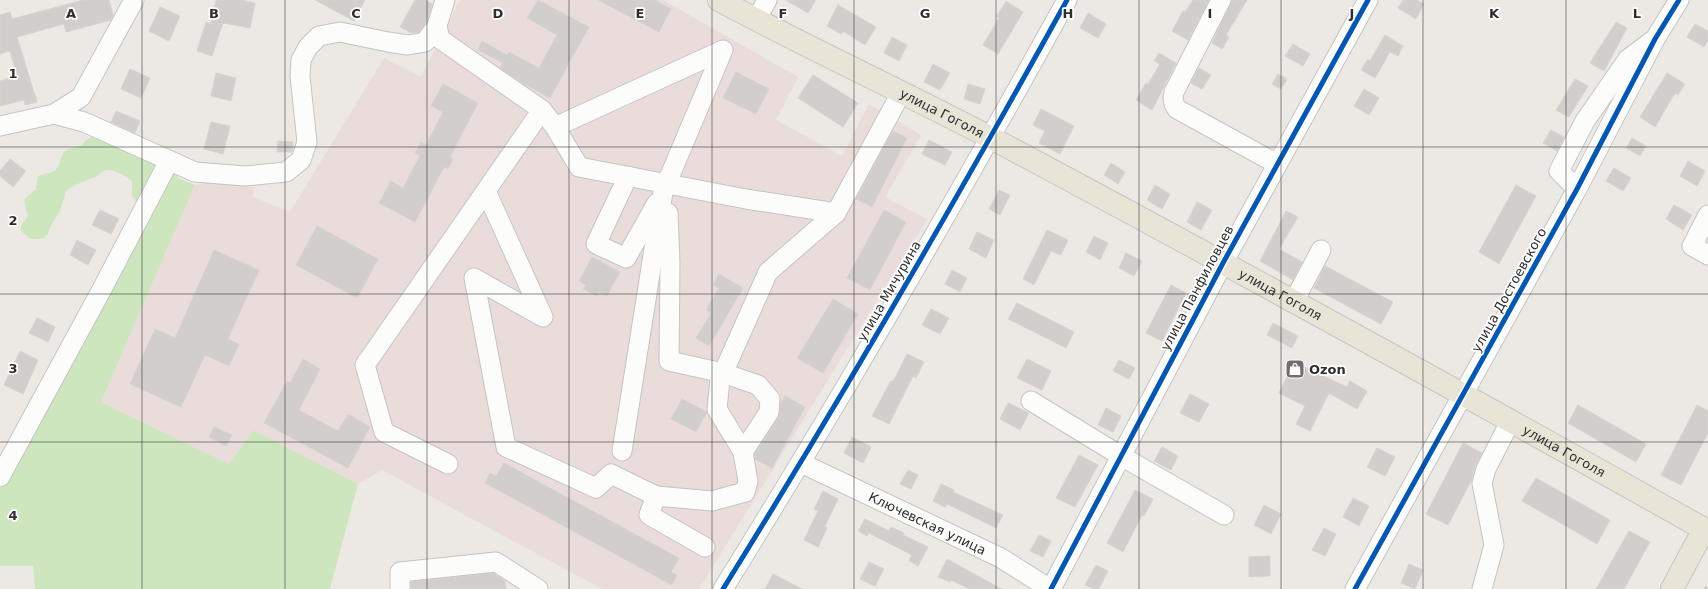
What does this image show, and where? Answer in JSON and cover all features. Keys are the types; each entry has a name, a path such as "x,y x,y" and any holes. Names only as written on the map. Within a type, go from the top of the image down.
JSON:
{"main road":[{"name":"улица Гоголя","path":"719,0 991,138 1294,301 1707,528"},
{"path":"1672,589 1707,528"}],"street":[{"path":"0,126 54,114 81,97 134,0"},
{"path":"54,114 84,122 195,172 245,176 286,172 301,160 307,142 300,76 301,60 308,47 319,36 340,32 408,45 425,42 437,26 445,0"},
{"path":"756,20 767,0"},
{"name":"улица Мичурина","path":"723,589 801,463 991,138 1067,0"},
{"path":"1221,0 1178,81 1173,98 1174,104 1177,109 1277,164"},
{"name":"улица Панфиловцев","path":"1051,589 1223,263 1368,0"},
{"name":"улица Достоевского","path":"1355,589 1577,189 1655,39 1679,0"},
{"path":"437,26 440,39 542,110 555,127 579,167 628,176 665,188 836,213"},
{"path":"555,127 723,50 665,188 626,258 596,244 628,176"},
{"path":"486,191 543,317 474,278 506,447 596,488 611,474 656,496 712,501 745,492 748,481 743,452 717,409 720,380 768,272 836,213 901,93"},
{"path":"448,464 384,432 365,365 542,110"},
{"path":"0,132 22,120"},
{"path":"0,477 98,296 169,160"},
{"path":"665,188 670,262 668,361 723,373 758,385 770,400 769,412 743,452"},
{"path":"622,451 665,188"},
{"path":"1708,215 1692,246 1708,255"},
{"path":"1294,301 1321,250"},
{"path":"1031,401 1121,456 1224,515"},
{"path":"1482,589 1494,545 1482,483 1486,469 1511,420"},
{"name":"Ключевская улица","path":"801,463 1001,558 1051,589"},
{"path":"656,496 649,514 705,547"},
{"path":"400,589 400,572 496,562 538,589"}],"path":[{"path":"1706,589 1708,585"}],"shaded area":[{"path":"460,0 663,0 798,77 776,120 842,156 869,104 921,135 885,197 927,219 699,589 602,589 382,470 358,484 253,430 229,464 101,402 195,185 216,180 254,187 253,197 290,212 384,58 421,77"}],"green space":[{"path":"92,137 111,137 177,174 178,178 195,185 101,402 229,464 253,430 358,484 330,589 35,589 33,566 0,566 0,462 137,204 132,195 132,181 118,173 107,170 95,177 77,184 66,191 60,211 50,227 48,234 43,239 30,239 21,231 21,225 28,216 24,202 26,198 36,189 38,176 55,171 59,165 63,153 68,149 82,145 86,140"}],"building":[{"path":"83,0 109,0 113,15 111,20 66,32 64,24 17,37 37,102 25,105 24,100 0,106 0,81 17,76 10,51 0,54 0,15 10,12 12,19"},
{"path":"216,0 241,0 255,3 250,28 223,23 212,56 197,51 206,22 211,24"},
{"path":"315,0 365,0 354,21"},
{"path":"415,0 426,0 432,4 424,26 419,32 411,33 400,27"},
{"path":"538,0 589,27 550,98 524,84 500,68 503,63 478,50 482,41 507,55 509,52 539,68 557,35 527,18"},
{"path":"598,0 655,0 671,9 659,32"},
{"path":"786,0 816,0 808,13"},
{"path":"1193,0 1209,0 1188,40 1172,31 1183,11 1185,12"},
{"path":"1232,0 1247,0 1226,35 1229,37 1222,49 1212,43"},
{"path":"1403,0 1416,0 1424,4 1416,19 1398,8"},
{"path":"1006,1 1023,12 998,54 983,45 999,18 997,16"},
{"path":"838,5 876,27 865,45 843,31 841,34 827,26"},
{"path":"160,7 180,16 169,41 149,31"},
{"path":"1088,13 1106,24 1098,38 1080,28"},
{"path":"1616,22 1627,28 1604,71 1590,63"},
{"path":"1695,24 1708,31 1708,40 1704,47 1687,37"},
{"path":"1385,35 1403,46 1398,56 1390,52 1375,78 1361,70 1368,59 1370,61"},
{"path":"892,37 907,45 899,61 884,53"},
{"path":"1293,44 1310,54 1303,66 1285,56"},
{"path":"1159,53 1176,63 1152,110 1136,100 1160,64 1154,61"},
{"path":"933,64 950,73 940,90 924,82"},
{"path":"1199,68 1211,75 1202,89 1191,83"},
{"path":"130,69 150,78 141,98 121,89"},
{"path":"736,72 769,89 756,114 723,98"},
{"path":"216,73 236,78 231,101 211,96"},
{"path":"1667,73 1685,84 1678,95 1675,93 1655,127 1640,117"},
{"path":"1278,74 1287,79 1281,89 1272,84"},
{"path":"813,75 858,103 843,127 798,98"},
{"path":"1575,79 1588,86 1569,117 1556,110"},
{"path":"443,84 478,103 450,157 453,159 448,169 444,167 415,222 379,203 391,181 403,188 420,156 415,153 421,142 426,145 443,112 431,106"},
{"path":"968,84 985,89 980,104 964,99"},
{"path":"1364,89 1379,98 1369,115 1354,106"},
{"path":"1041,109 1074,126 1060,154 1039,143 1045,131 1033,125"},
{"path":"116,111 140,121 135,133 111,122"},
{"path":"211,122 230,126 223,154 204,149"},
{"path":"1551,130 1564,137 1557,151 1543,143"},
{"path":"893,131 907,138 872,207 856,199"},
{"path":"1632,138 1646,146 1640,156 1626,148"},
{"path":"929,140 952,152 945,165 922,154"},
{"path":"278,141 293,142 292,152 277,152"},
{"path":"10,159 26,171 13,187 0,176 0,171"},
{"path":"1688,161 1705,171 1697,186 1680,176"},
{"path":"1111,163 1125,172 1118,184 1104,175"},
{"path":"1614,168 1631,178 1623,191 1606,181"},
{"path":"1155,185 1170,194 1162,209 1147,200"},
{"path":"1516,185 1536,196 1499,264 1479,252"},
{"path":"999,190 1010,195 1000,215 989,209"},
{"path":"1197,202 1212,210 1201,230 1187,222"},
{"path":"1674,205 1692,215 1683,230 1666,219"},
{"path":"100,210 119,219 111,234 92,225"},
{"path":"884,210 906,222 870,290 847,278"},
{"path":"1286,211 1298,217 1279,249 1302,262 1293,280 1260,261"},
{"path":"317,226 378,259 357,298 296,265"},
{"path":"1047,230 1068,240 1061,255 1051,251 1034,285 1023,279"},
{"path":"977,232 994,240 986,258 969,249"},
{"path":"1094,236 1108,243 1100,260 1086,252"},
{"path":"77,240 96,250 88,265 70,255"},
{"path":"214,250 259,270 228,339 239,344 229,366 205,355 181,407 130,384 155,329 175,338"},
{"path":"1126,253 1142,261 1134,276 1119,268"},
{"path":"592,257 620,272 607,296 599,292 597,296 583,289 586,285 579,281"},
{"path":"1325,266 1393,302 1381,324 1314,288"},
{"path":"952,270 967,278 960,292 945,284"},
{"path":"719,274 743,288 709,346 696,338 711,313 706,310 719,288 713,285"},
{"path":"1171,285 1186,293 1162,341 1146,333"},
{"path":"833,299 858,314 823,373 797,358"},
{"path":"1017,303 1074,332 1066,348 1008,319"},
{"path":"931,309 949,318 940,334 922,325"},
{"path":"37,318 55,327 48,342 29,333"},
{"path":"1273,323 1298,336 1292,348 1267,335"},
{"path":"20,351 38,360 23,394 4,385"},
{"path":"907,354 924,362 916,378 913,376 889,424 872,416 891,381 893,382"},
{"path":"303,359 320,369 299,410 338,431 348,414 370,427 348,468 264,423 287,381 290,383"},
{"path":"1027,359 1051,371 1042,390 1017,378"},
{"path":"1119,360 1135,368 1129,379 1113,371"},
{"path":"1294,362 1347,387 1350,381 1367,391 1357,409 1329,393 1310,431 1296,424 1305,406 1279,393"},
{"path":"1190,394 1209,404 1199,422 1180,413"},
{"path":"785,396 805,407 772,468 755,459 755,454 778,418 781,403"},
{"path":"682,399 707,412 696,432 671,419"},
{"path":"1008,403 1029,413 1020,430 1000,419"},
{"path":"1578,405 1646,444 1636,462 1568,423"},
{"path":"1697,405 1708,411 1708,433 1681,485 1661,475"},
{"path":"1106,408 1121,416 1113,432 1098,425"},
{"path":"214,427 232,435 226,446 209,437"},
{"path":"852,437 871,447 863,463 844,453"},
{"path":"1463,443 1482,453 1475,466 1471,481 1448,525 1426,514"},
{"path":"1162,447 1178,456 1171,470 1154,461"},
{"path":"1377,448 1395,457 1385,476 1367,467"},
{"path":"1079,455 1098,465 1075,507 1056,498"},
{"path":"504,463 679,558 671,572 677,575 672,585 485,483 490,473 496,476"},
{"path":"908,470 918,475 911,489 900,484"},
{"path":"1536,478 1610,520 1597,544 1522,501"},
{"path":"941,484 954,490 953,492 1003,515 996,528 947,504 945,507 933,501"},
{"path":"1135,490 1153,499 1144,516 1142,515 1123,552 1107,543"},
{"path":"823,491 838,499 825,526 827,528 818,547 804,540 818,511 814,509"},
{"path":"1353,498 1369,506 1359,526 1343,517"},
{"path":"1264,505 1281,514 1271,534 1254,525"},
{"path":"865,519 889,531 891,527 904,533 903,535 928,547 918,566 909,561 912,555 869,533 867,536 858,531"},
{"path":"1324,528 1336,534 1325,556 1312,550"},
{"path":"1629,531 1650,542 1624,589 1596,589"},
{"path":"1039,535 1051,541 1043,557 1030,551"},
{"path":"1270,556 1270,576 1249,577 1249,557"},
{"path":"947,559 1002,589 969,589 951,580 950,582 938,577"},
{"path":"869,562 884,569 875,586 860,579"},
{"path":"1409,564 1423,570 1415,589 1401,583"},
{"path":"1096,565 1108,571 1099,589 1094,589 1085,585"},
{"path":"493,573 505,581 506,589 411,589 411,582"},
{"path":"773,574 802,589 765,589"}],"cycle path":[{"path":"723,589 812,444 899,297 1067,0"},
{"path":"1051,589 1223,263 1368,0"},
{"path":"1355,589 1577,189 1655,39 1679,0"}],"place":[{"name":"Ozon","path":"1295,369"}]}
